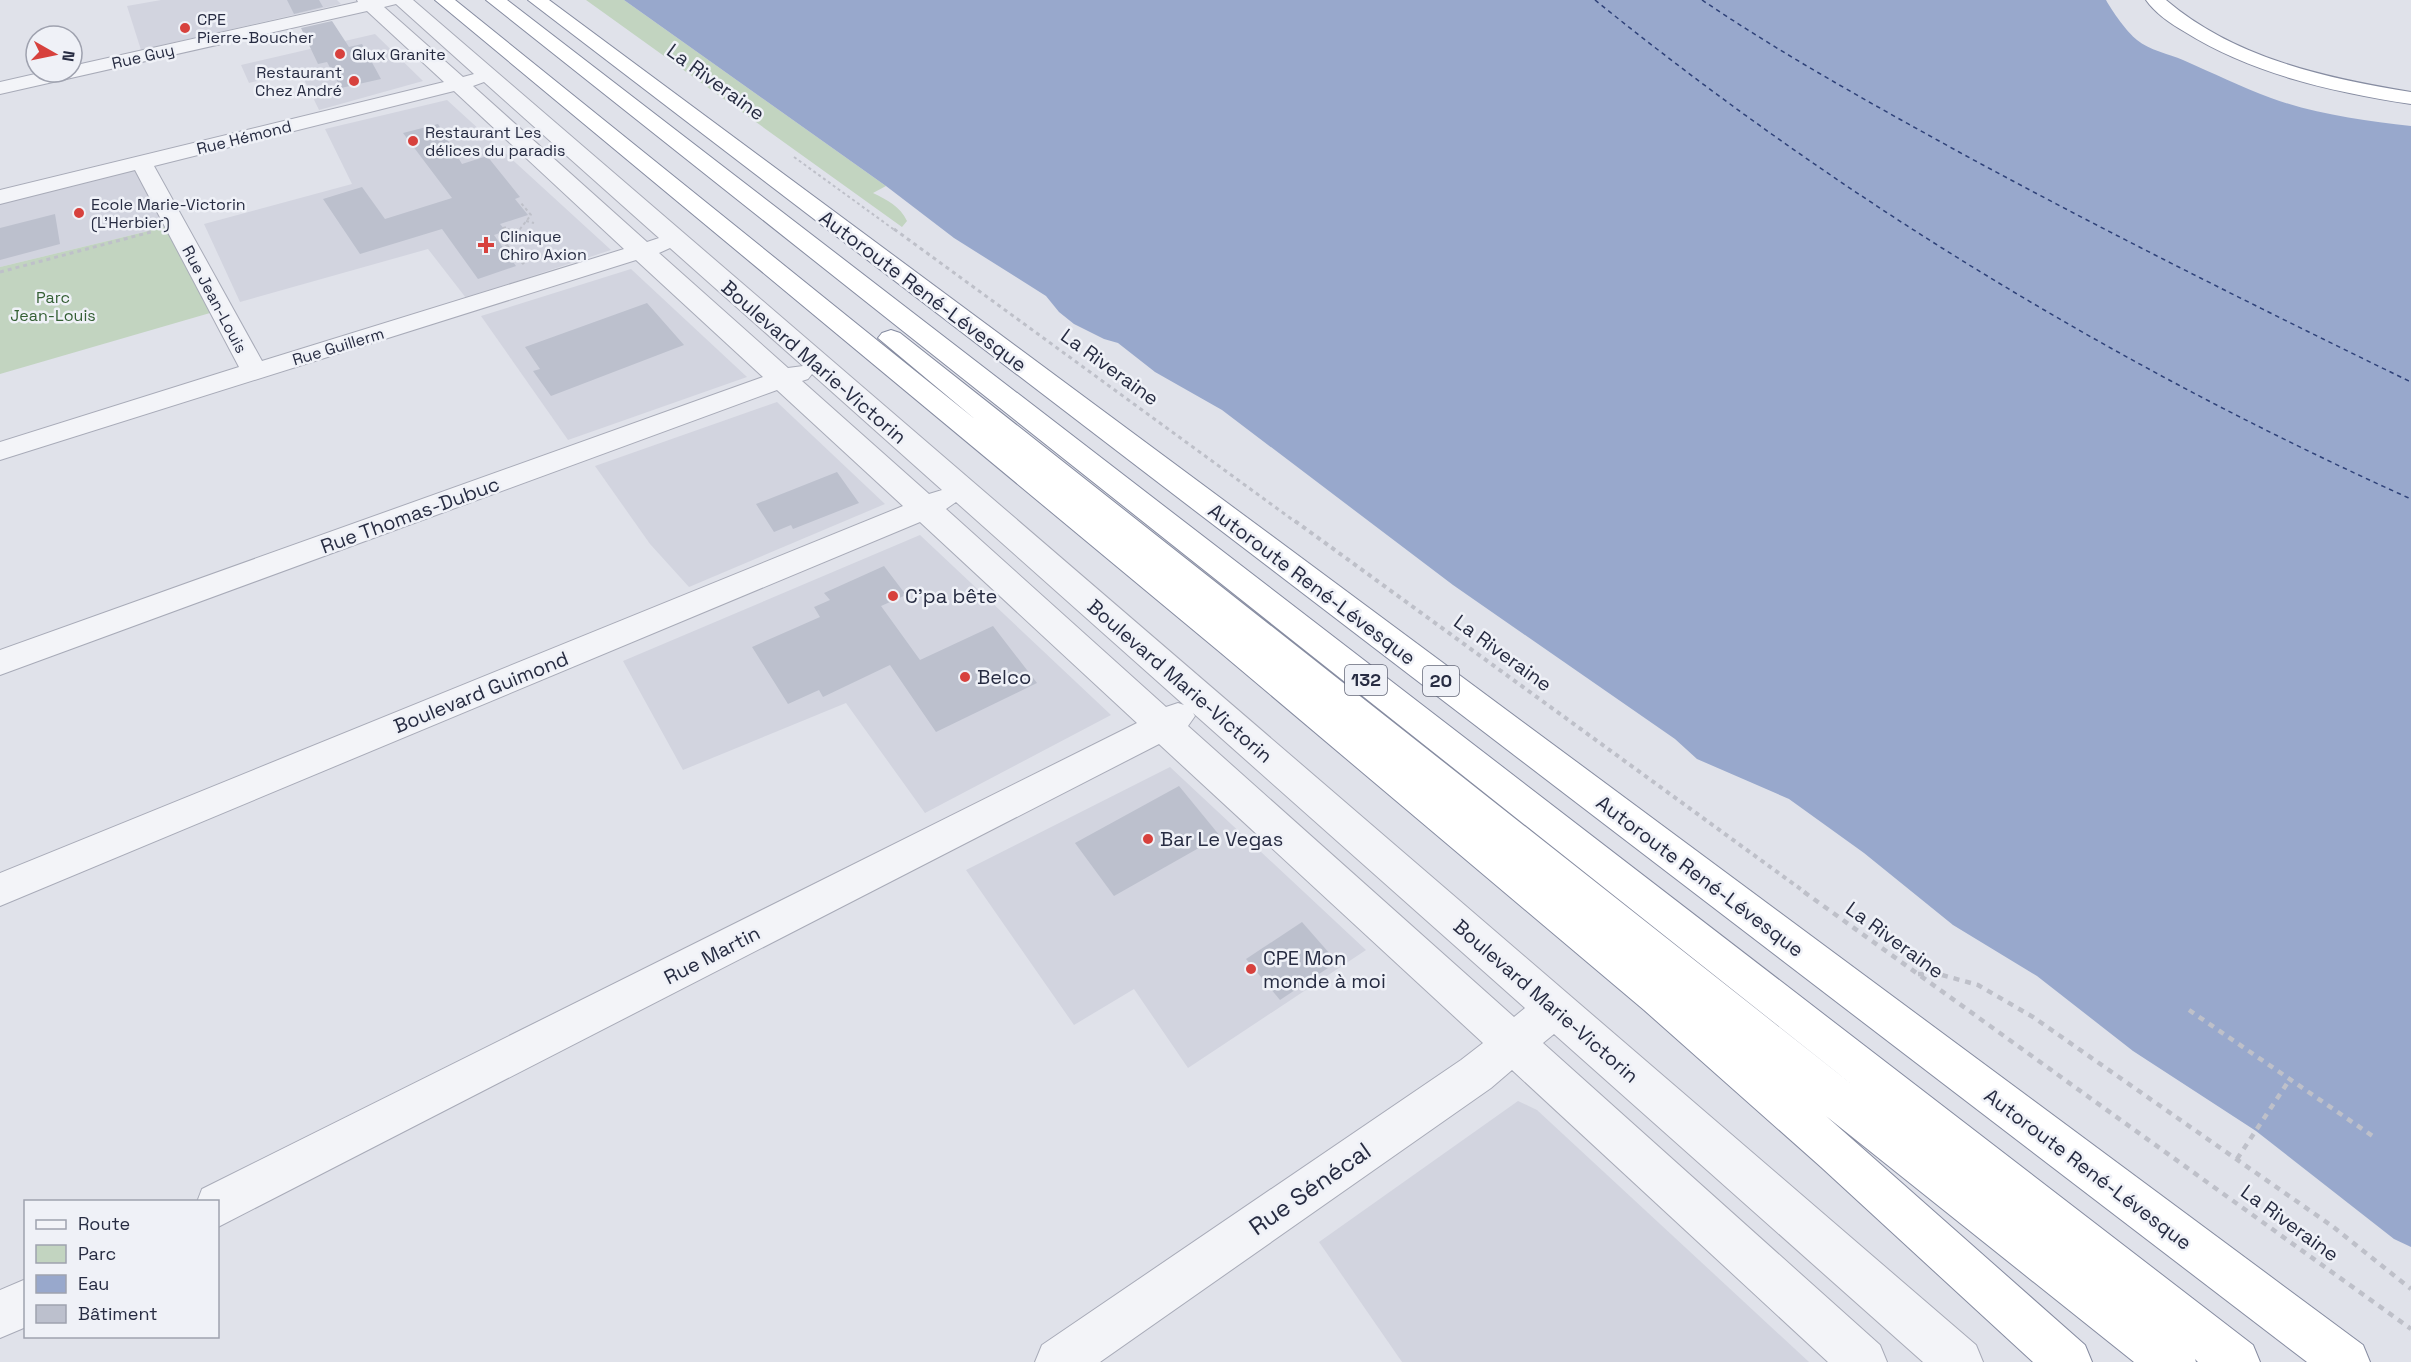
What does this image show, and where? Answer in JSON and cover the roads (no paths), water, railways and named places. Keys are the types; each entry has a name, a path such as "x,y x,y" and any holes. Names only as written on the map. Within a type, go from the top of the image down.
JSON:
{"highway":[{"path":"444,0 1242,652 1658,998 1836,1152 2068,1362"},
{"path":"468,0 1722,1008 2172,1362"},
{"name":"Autoroute René-Lévesque","path":"495,0 1853,1060 2236,1362"},
{"name":"Autoroute René-Lévesque","path":"537,0 2346,1362"},
{"path":"2155,0 2194,30 2244,54 2337,84 2411,98"}],"street":[{"name":"Rue Guy","path":"0,88 369,3 391,0"},
{"name":"Boulevard Marie-Victorin","path":"402,0 1959,1362"},
{"name":"Boulevard Marie-Victorin","path":"369,3 1863,1362"},
{"name":"Rue Hémond","path":"0,197 488,76"},
{"name":"Rue Jean-Louis","path":"141,162 255,372"},
{"name":"Rue Guillerm","path":"0,451 642,252 676,239"},
{"name":"Rue Thomas-Dubuc","path":"0,663 819,365"},
{"name":"Boulevard Guimond","path":"0,890 925,508 961,490"},
{"name":"Rue Martin","path":"219,1204 1090,764 1162,726 1203,700"},
{"name":"Rue Sénécal","path":"1059,1362 1476,1074 1555,1008"},
{"path":"0,1315 24,1303"}],"water":[{"path":"624,0 2106,0 2124,27 2142,43 2249,89 2288,104 2323,113 2411,126 2411,1247 2394,1239 2256,1131 2133,1051 2037,976 1953,925 1864,853 1789,799 1697,759 1675,739 1453,585 1222,410 1155,372 1118,343 1104,339 1074,324 1059,312 1046,296 954,238 886,186"}],"place":[{"name":"CPE Pierre-Boucher","path":"185,28"},
{"name":"Glux Granite","path":"340,54"},
{"name":"Restaurant Chez André","path":"354,81"},
{"name":"Restaurant Les délices du paradis","path":"413,141"},
{"name":"Ecole Marie-Victorin (L'Herbier)","path":"79,213"},
{"name":"Clinique Chiro Axion","path":"486,245"},
{"name":"C'pa bête","path":"893,596"},
{"name":"Belco","path":"965,677"},
{"name":"Bar Le Vegas","path":"1148,839"},
{"name":"CPE Mon monde à moi","path":"1251,969"}],"park label":[{"name":"Parc Jean-Louis","path":"53,306"}]}
